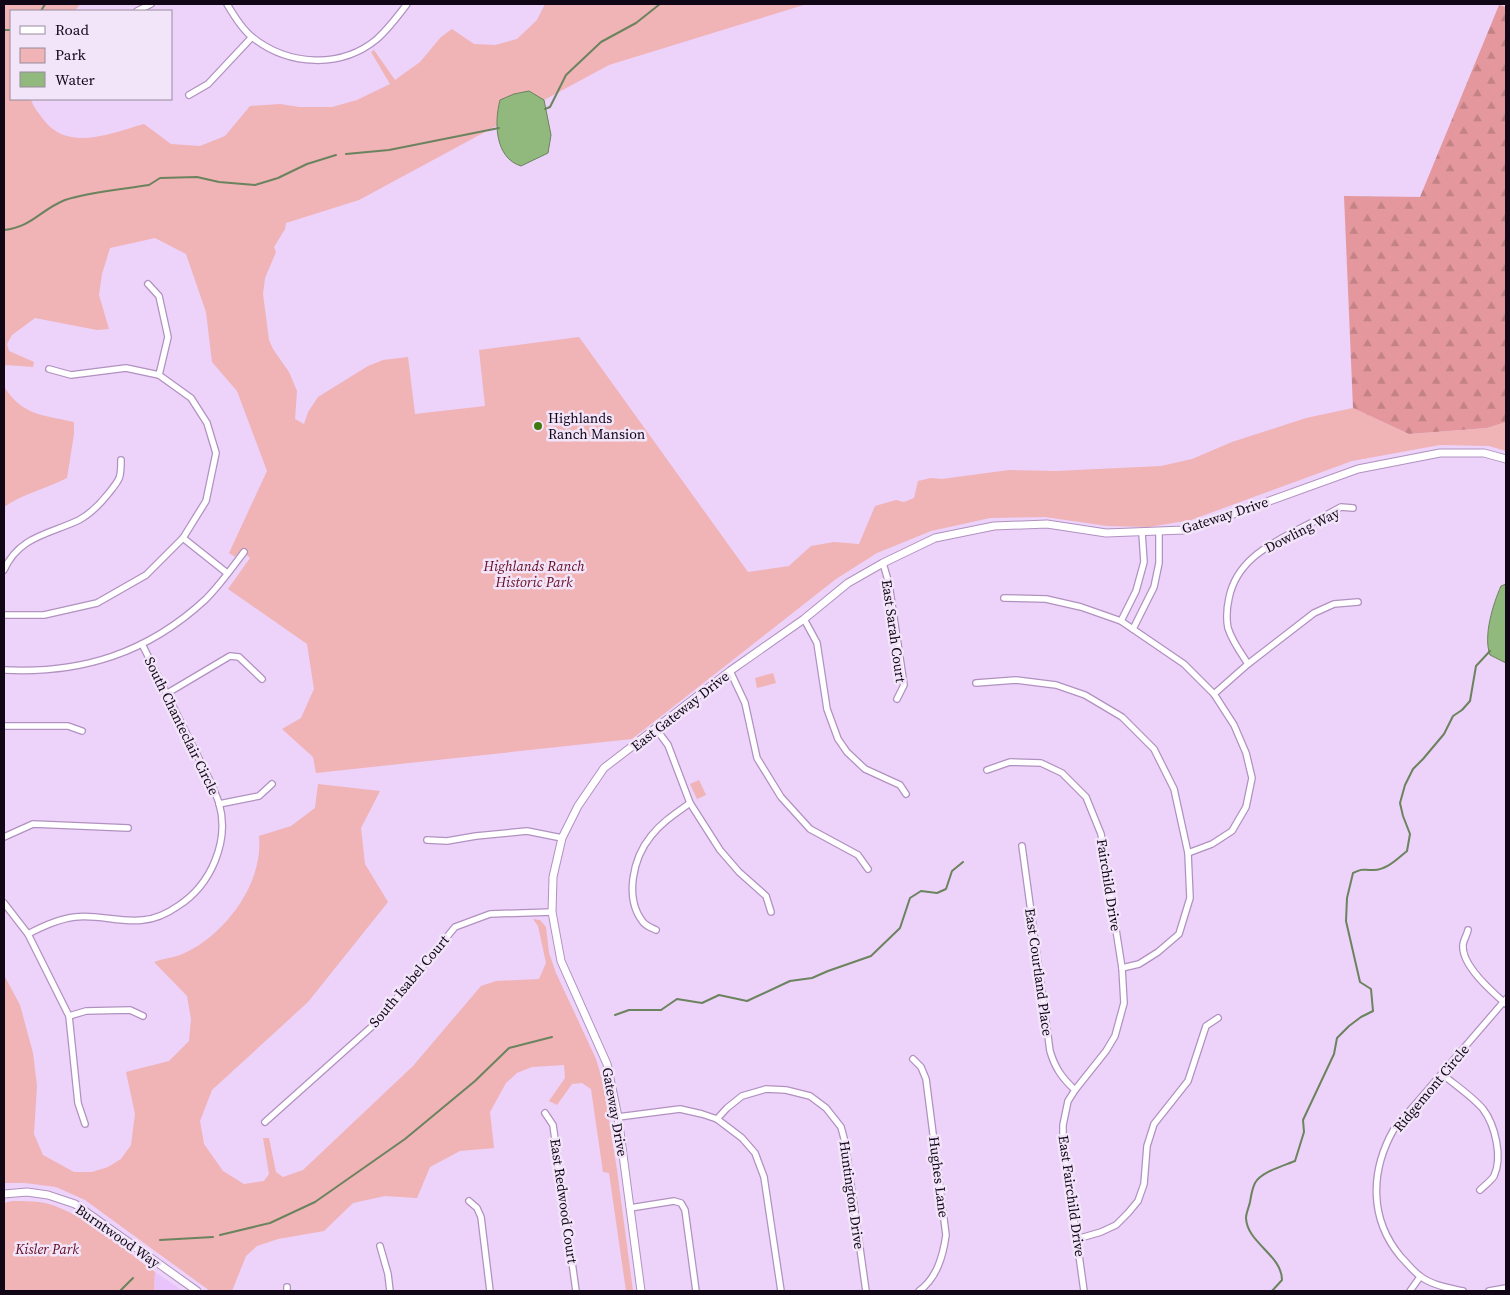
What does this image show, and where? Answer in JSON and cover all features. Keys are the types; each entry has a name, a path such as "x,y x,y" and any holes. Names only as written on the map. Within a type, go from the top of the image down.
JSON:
{"street":[{"path":"139,10 151,4"},
{"path":"227,4 242,27 268,48 286,56 313,61 333,59 361,49 377,39 392,24 407,4"},
{"path":"189,96 208,84 252,37"},
{"path":"148,284 159,296 168,337 159,375"},
{"path":"4,615 44,615 97,603 146,575 183,538 206,501 216,453 207,423 191,398 159,375 126,368 71,375 49,369"},
{"name":"Gateway Drive","path":"883,563 935,538 994,526 1047,524 1106,533 1184,530 1358,468 1440,453 1484,453 1506,459"},
{"path":"4,570 16,551 32,538 80,519 98,505 121,477 121,460"},
{"name":"Dowling Way","path":"1248,664 1234,642 1228,627 1226,610 1231,588 1239,573 1248,561 1264,548 1341,507 1354,508"},
{"path":"1120,621 1136,591 1144,562 1142,532"},
{"path":"1133,629 1154,587 1159,563 1159,532"},
{"path":"183,538 228,573"},
{"path":"4,670 26,671 72,668 118,655 142,644 184,618 206,598 244,552"},
{"name":"East Gateway Drive","path":"552,912 553,877 562,838 578,806 604,768 730,672 804,619 848,583 883,563"},
{"name":"East Sarah Court","path":"883,563 889,584 904,685 897,699"},
{"path":"1004,598 1046,599 1081,607 1120,621 1184,664 1214,694 1240,738 1246,752 1252,778 1246,807 1232,831 1212,844 1188,853"},
{"path":"1214,694 1248,664 1314,613 1334,604 1358,602"},
{"path":"804,619 817,642 827,709 838,739 846,752 865,769 900,785 906,794"},
{"name":"South Chanteclair Circle","path":"28,934 49,924 76,917 144,920 160,916 190,898 202,885 216,860 221,833 219,804 212,785 142,644"},
{"path":"166,694 230,656 239,657 262,679"},
{"path":"730,672 745,702 757,758 781,797 810,829 858,855 868,869"},
{"path":"976,683 1016,680 1056,685 1085,695 1122,717 1154,749 1174,788 1188,853 1190,898 1179,934 1158,952 1139,964 1122,968"},
{"path":"4,726 68,726 82,730"},
{"path":"656,729 668,745 690,803 720,850 766,896 771,912"},
{"name":"Fairchild Drive","path":"987,770 1010,762 1041,763 1062,773 1086,797 1101,834 1122,968"},
{"path":"219,804 259,796 272,784"},
{"path":"656,930 644,924 635,907 631,890 635,867 650,837 669,817 690,803"},
{"path":"4,837 33,824 128,828"},
{"path":"427,840 447,842 476,836 527,831 562,838"},
{"name":"East Courtland Place","path":"1022,846 1050,1051 1053,1063 1059,1074 1074,1090"},
{"path":"4,904 28,934 68,1016 78,1103 85,1124"},
{"name":"Gateway Drive","path":"552,912 561,961 608,1064 618,1117 641,1291"},
{"name":"South Isabel Court","path":"266,1122 378,1021 455,927 490,914 552,912"},
{"path":"1468,930 1463,946 1468,961 1476,976 1505,1002"},
{"name":"East Fairchild Drive","path":"1084,1291 1063,1140 1065,1113 1074,1090 1116,1036 1124,1003 1122,968"},
{"name":"Ridgemont Circle","path":"1463,1291 1447,1288 1420,1277 1394,1249 1385,1234 1376,1203 1377,1172 1386,1142 1394,1129 1505,1002"},
{"path":"68,1016 86,1011 130,1010 143,1016"},
{"path":"1077,1239 1101,1232 1116,1225 1138,1201 1144,1184 1148,1146 1154,1124 1188,1080 1206,1026 1218,1018"},
{"name":"Hughes Lane","path":"914,1059 921,1067 926,1078 946,1235 944,1253 936,1272 918,1291"},
{"path":"1442,1074 1483,1110 1495,1137 1498,1151 1497,1166 1493,1177 1480,1190"},
{"name":"Huntington Drive","path":"717,1119 742,1096 766,1089 786,1090 810,1096 826,1108 841,1127 845,1142 866,1291"},
{"path":"618,1117 680,1109 717,1119 742,1138 755,1154 764,1177 781,1291"},
{"name":"East Redwood Court","path":"545,1113 553,1125 576,1291"},
{"name":"Burntwood Way","path":"4,1194 27,1192 48,1195 75,1204 197,1291"},
{"path":"469,1201 477,1208 481,1216 490,1291"},
{"path":"630,1208 674,1201 680,1203 685,1210 696,1291"},
{"path":"380,1246 388,1274 390,1291"},
{"path":"1410,1291 1420,1277"},
{"path":"1489,1291 1506,1288"}],"shaded area":[{"path":"155,1272 183,1291 154,1291"}],"green space":[{"name":"Highlands Ranch Historic Park","path":"4,4 80,4 76,10 10,10 10,100 31,100 34,107 53,129 77,138 90,138 144,124 171,144 200,146 225,136 250,106 280,104 299,107 332,107 357,100 390,84 371,52 374,50 395,80 420,62 441,37 452,29 474,44 495,45 517,39 537,20 545,4 807,4 609,65 359,200 286,223 285,229 274,247 276,252 265,278 263,294 269,340 289,372 297,391 295,419 304,424 308,412 318,397 368,366 383,360 408,357 415,414 485,406 479,350 579,337 748,572 789,566 811,546 834,542 859,544 875,506 896,500 904,502 914,498 918,481 1009,470 1056,471 1161,466 1192,459 1232,442 1306,418 1353,408 1409,434 1487,428 1506,422 1506,451 1489,446 1440,445 1352,461 1191,520 1149,527 1107,526 1045,517 990,518 931,531 877,553 836,579 632,739 316,773 313,757 282,729 301,718 314,689 307,644 228,589 250,558 241,550 235,557 229,553 267,471 237,391 212,362 206,312 186,254 155,238 110,248 102,274 99,295 109,329 97,330 35,318 12,335 7,344 9,351 34,362 33,367 6,365 4,367"},
{"path":"1499,5 1506,7 1506,422 1487,428 1409,434 1353,408 1344,196 1420,197"},
{"path":"4,385 17,402 31,411 74,422 74,434 67,478 4,507"},
{"path":"773,673 776,683 757,688 755,678"},
{"path":"699,780 706,795 697,799 690,784"},
{"path":"318,784 380,791 361,828 365,864 388,902 308,1002 212,1090 200,1121 204,1144 223,1171 244,1184 264,1181 269,1174 263,1138 269,1138 276,1172 283,1177 303,1170 413,1066 481,986 496,981 539,979 546,963 538,926 533,919 540,920 546,927 549,953 556,973 596,1059 603,1082 633,1291 626,1291 609,1173 603,1172 591,1089 582,1083 572,1084 557,1105 549,1101 565,1078 564,1065 532,1067 517,1073 506,1083 490,1112 494,1148 460,1151 430,1167 417,1198 385,1196 353,1203 324,1231 278,1239 257,1246 246,1256 232,1291 210,1291 85,1200 56,1187 25,1183 4,1183 4,975 20,1005 33,1053 37,1086 34,1134 43,1155 74,1172 92,1172 108,1167 121,1159 131,1145 135,1114 126,1072 169,1061 189,1041 191,1019 187,996 154,962 180,955 196,947 225,923 238,907 248,890 259,854 259,836 291,826 315,808"},
{"name":"Kisler Park","path":"12,1201 39,1202 54,1206 69,1212 100,1231 155,1272 154,1291 4,1291 4,1203"}],"water":[{"path":"529,91 544,100 551,135 548,153 521,166 512,162 501,148 497,129 498,109 500,100 514,94"},
{"path":"1506,584 1506,663 1490,655 1488,630 1501,586"}],"waterway":[{"path":"42,10 45,4"},
{"path":"545,109 550,107 566,75 601,42 636,23 660,4"},
{"path":"4,30 10,30"},
{"path":"346,154 389,150 499,128"},
{"path":"4,230 29,222 65,200 84,195 149,185 160,178 197,177 219,182 255,185 278,178 307,164 336,155"},
{"path":"1272,1291 1282,1280 1280,1271 1277,1263 1252,1235 1246,1218 1253,1188 1262,1176 1295,1161 1304,1132 1303,1120 1334,1054 1337,1038 1349,1026 1373,1011 1371,989 1360,982 1346,921 1347,898 1353,873 1361,870 1382,869 1407,851 1410,834 1400,803 1405,785 1413,769 1444,734 1453,716 1470,701 1476,666 1490,651"},
{"path":"615,1015 629,1010 661,1010 677,999 702,1003 719,995 747,1001 790,981 812,978 871,956 900,928 910,898 921,891 937,893 946,889 952,871 963,862"},
{"path":"220,1235 270,1223 315,1202 405,1139 475,1081 509,1048 552,1037"},
{"path":"160,1240 213,1237"},
{"path":"120,1291 133,1278"}],"place":[{"name":"Highlands Ranch Mansion","path":"538,426"}]}
